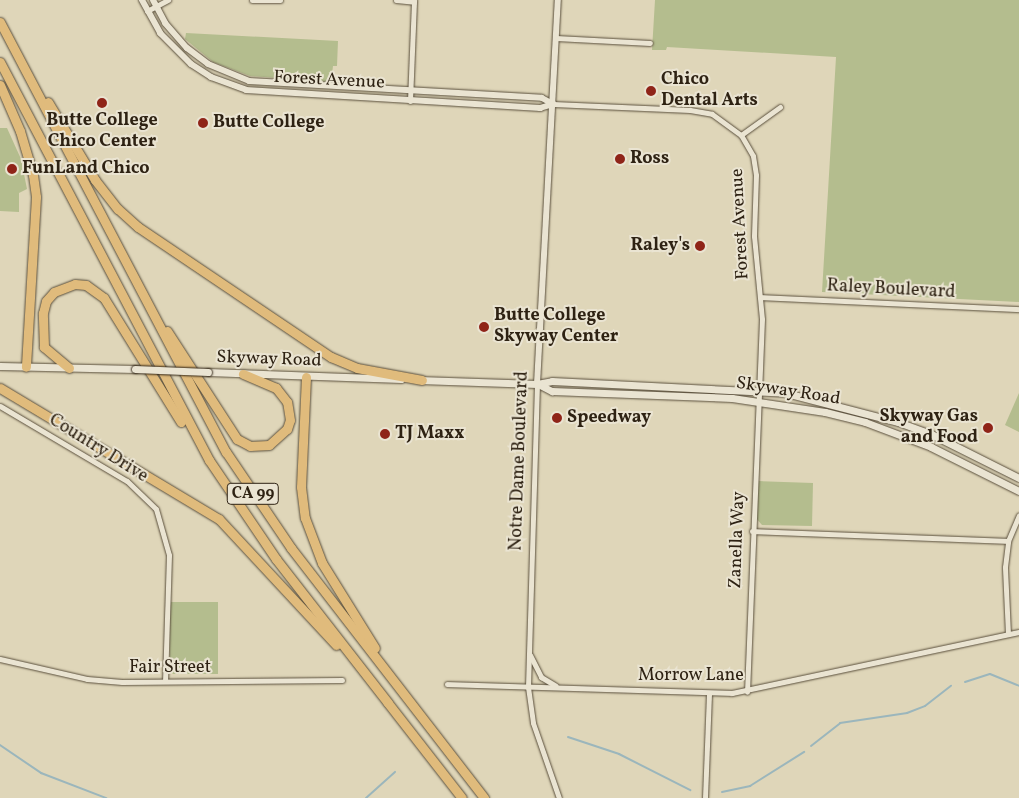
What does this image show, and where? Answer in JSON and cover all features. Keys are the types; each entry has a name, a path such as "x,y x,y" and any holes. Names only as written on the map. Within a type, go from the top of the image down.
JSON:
{"highway":[{"name":"CA 99","path":"0,22 196,399 251,491 291,548 484,798"},
{"path":"18,57 96,180 118,209 138,227 331,357 357,368 422,380"},
{"name":"CA 99","path":"0,62 209,460 276,559 462,798"},
{"path":"0,85 20,131 33,175 36,196 26,367"},
{"path":"134,279 237,439 250,446 269,445 287,428 290,420 287,402 276,388 243,374"},
{"path":"69,368 44,347 43,313 46,301 54,292 75,284 86,285 104,298 187,432 209,460"},
{"path":"306,376 300,487 310,534 322,563 401,689"},
{"path":"0,388 219,519 373,685"}],"main road":[{"name":"Skyway Road","path":"0,366 135,369 538,384 552,381 757,389 825,401 898,422 931,434 1019,478"},
{"name":"Skyway Road","path":"538,384 552,391 756,400 865,422 931,447 1019,491"}],"street":[{"name":"Forest Avenue","path":"142,0 160,33 191,64 229,85 271,94 540,108 553,104 700,111 721,118 741,135 753,156 756,175 754,236 761,297 757,389"},
{"path":"147,11 154,3 168,0"},
{"path":"252,0 280,0"},
{"path":"396,0 414,1 410,100"},
{"name":"Notre Dame Boulevard","path":"558,0 538,384 528,686 533,724 559,798"},
{"name":"Forest Avenue","path":"154,3 187,48 228,74 270,84 542,98 553,104"},
{"path":"556,38 650,43"},
{"path":"741,135 780,107"},
{"name":"Raley Boulevard","path":"761,297 1019,310"},
{"name":"Zanella Way","path":"747,692 757,389"},
{"name":"Country Drive","path":"0,406 127,481 156,509 169,555 165,681"},
{"path":"1008,634 1005,594 1008,541 1019,515"},
{"path":"752,531 1008,541"},
{"name":"Morrow Lane","path":"447,684 708,693 747,692 1019,632"},
{"path":"529,650 534,666 541,676 561,688"},
{"name":"Fair Street","path":"0,659 87,679 165,681 342,680"},
{"path":"705,798 708,693"}],"green space":[{"path":"655,0 1019,0 1019,302 822,292 836,57 667,47 666,50 652,50"},
{"path":"186,33 338,41 337,66 333,66 331,82 250,76 213,62 185,39"},
{"name":"FunLand Chico","path":"0,128 7,128 21,159 27,189 19,193 19,212 0,211"},
{"path":"1019,393 1019,432 1005,425"},
{"path":"758,481 813,483 812,526 762,525 755,517"},
{"path":"169,602 218,602 218,674 173,674 170,670"}],"waterway":[{"path":"965,682 990,674 1019,686"},
{"path":"811,746 840,723 907,713 925,706 951,686"},
{"path":"568,737 619,754 690,790"},
{"path":"0,745 41,773 106,798"},
{"path":"722,792 750,786 804,752"},
{"path":"366,798 395,772"}],"place":[{"name":"Chico Dental Arts","path":"651,91"},
{"name":"Butte College Chico Center","path":"102,103"},
{"name":"Butte College","path":"203,123"},
{"name":"Ross","path":"620,159"},
{"name":"FunLand Chico","path":"12,169"},
{"name":"Raley's","path":"700,246"},
{"name":"Butte College Skyway Center","path":"484,327"},
{"name":"Speedway","path":"557,418"},
{"name":"Skyway Gas and Food","path":"988,428"},
{"name":"TJ Maxx","path":"385,434"}]}
